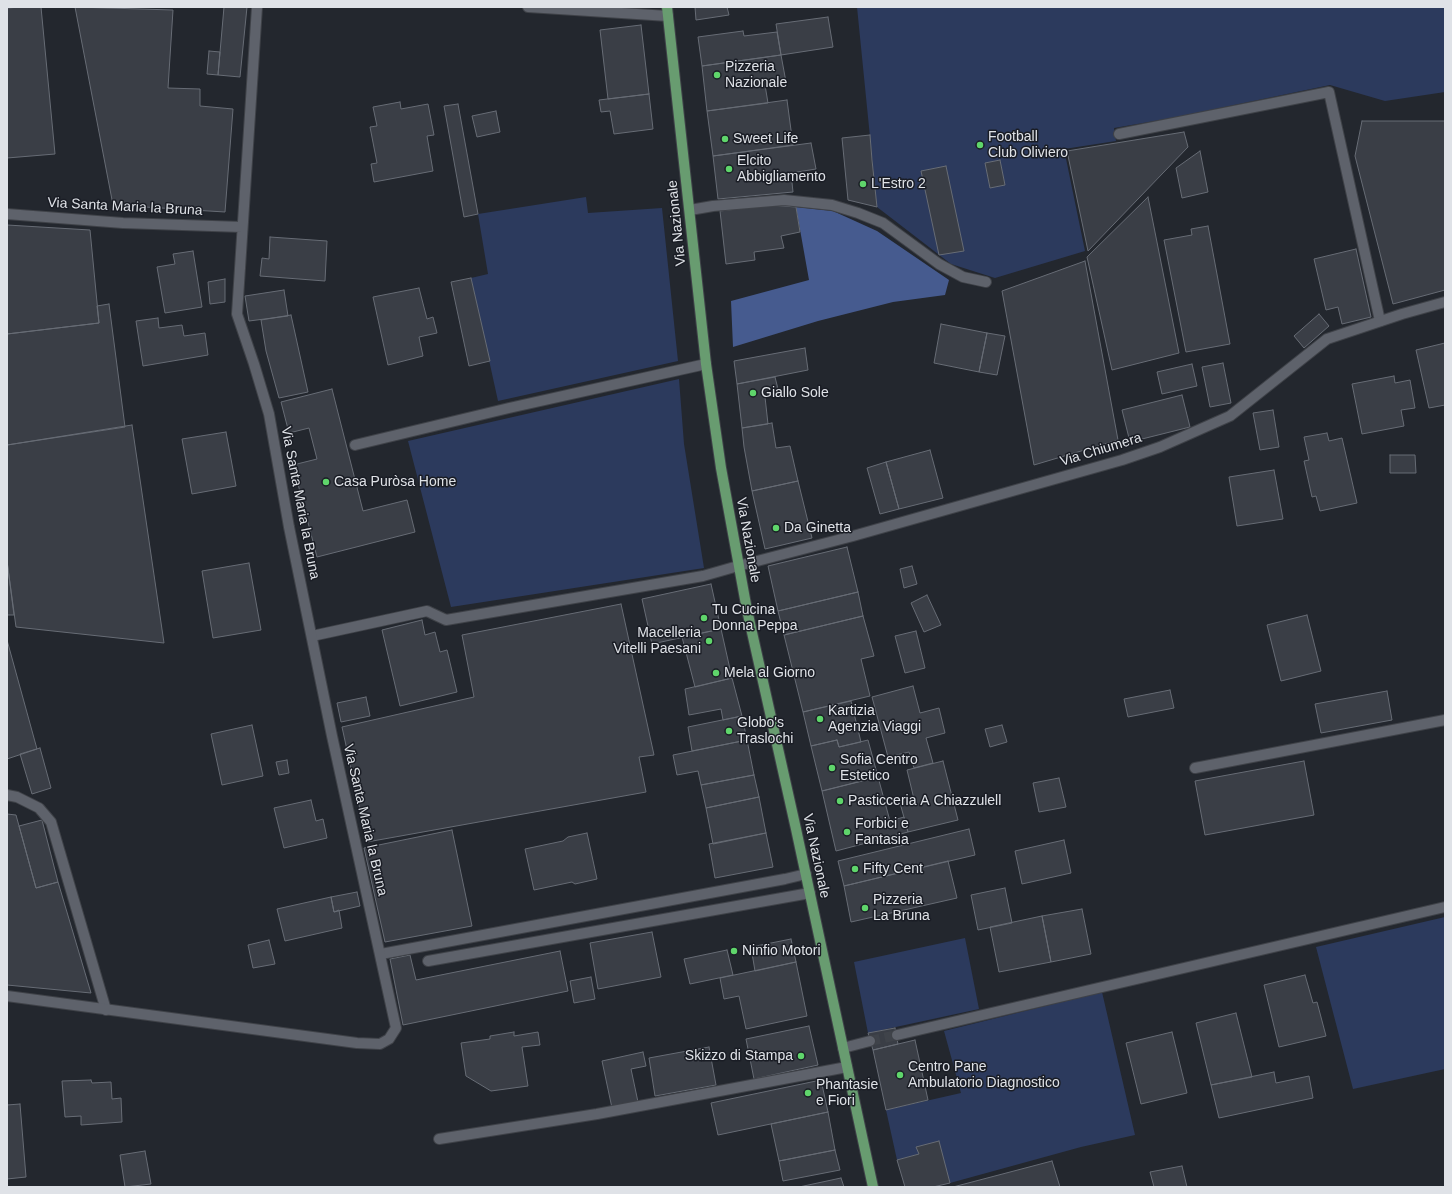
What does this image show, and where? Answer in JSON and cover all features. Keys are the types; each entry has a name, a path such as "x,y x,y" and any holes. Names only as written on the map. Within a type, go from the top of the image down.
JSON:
{"main road":[{"name":"Via Nazionale","path":"667,11 706,364 721,468 738,566 874,1187"}],"street":[{"name":"Via Santa Maria la Bruna","path":"7,996 357,1044 380,1044 390,1039 396,1028 332,736 289,527 268,414 254,364 237,314 257,7"},
{"path":"528,7 667,11"},
{"path":"1119,134 1329,92 1380,321"},
{"path":"690,210 713,206 778,200 832,205 858,213 883,224 939,264 963,277 986,282"},
{"name":"Via Santa Maria la Bruna","path":"7,214 123,223 242,227"},
{"name":"Via Chiumera","path":"312,636 427,611 446,620 703,576 853,536 1115,462 1160,447 1230,416 1327,339 1380,321 1445,302"},
{"path":"355,445 509,408 706,364"},
{"path":"1195,768 1445,720"},
{"path":"7,795 17,797 39,808 51,822 106,1010"},
{"path":"381,954 806,874"},
{"path":"428,961 810,893"},
{"path":"896,1035 1445,907"},
{"path":"843,1048 870,1041"},
{"path":"439,1139 597,1114 847,1067"}],"shaded area":[{"path":"857,7 1445,7 1445,92 1385,101 1330,85 1172,118 1114,128 1116,141 1064,149 1085,251 995,278 951,264 877,207"},
{"path":"586,197 588,213 662,208 678,361 498,401 471,278 488,274 478,214"},
{"path":"796,207 833,211 877,231 949,280 945,295 893,302 818,321 733,347 731,301 809,280"},
{"path":"679,379 684,444 704,568 451,607 408,441"},
{"path":"1445,917 1445,1069 1353,1089 1316,947"},
{"path":"965,938 979,1009 868,1033 854,962"},
{"path":"1102,992 1135,1135 1081,1147 950,1183 917,1147 919,1154 897,1160 886,1110 961,1093 944,1031"}],"building":[{"path":"41,7 55,154 7,158 7,8"},
{"path":"75,7 173,10 168,88 200,89 200,106 233,109 225,212 113,205"},
{"path":"224,7 247,7 240,77 218,75"},
{"path":"695,7 727,7 729,15 696,20"},
{"path":"828,17 833,47 781,55 776,24"},
{"path":"641,25 649,94 608,99 600,30"},
{"path":"743,31 744,36 777,32 781,55 702,66 698,37"},
{"path":"209,51 220,52 218,75 207,74"},
{"path":"781,55 786,82 765,85 768,103 707,111 702,66"},
{"path":"649,94 653,129 614,134 610,111 601,112 599,100"},
{"path":"787,100 793,145 713,156 707,111"},
{"path":"400,102 401,109 428,104 434,135 427,136 433,171 374,182 371,164 377,163 370,127 377,126 373,107"},
{"path":"458,104 478,214 464,217 444,106"},
{"path":"496,111 500,132 477,137 472,116"},
{"path":"1362,121 1445,121 1445,290 1393,304 1355,156"},
{"path":"1184,132 1188,147 1088,251 1067,151"},
{"path":"870,135 877,207 848,200 842,138"},
{"path":"811,143 816,169 791,173 793,192 718,199 713,156"},
{"path":"1200,151 1208,192 1182,198 1176,168"},
{"path":"1000,160 1005,185 990,188 985,163"},
{"path":"946,166 964,251 939,255 921,171"},
{"path":"1148,197 1179,353 1112,370 1087,257"},
{"path":"770,205 796,207 800,232 781,236 784,248 754,252 755,260 726,264 720,211"},
{"path":"7,225 90,230 99,323 7,334"},
{"path":"1208,226 1230,344 1186,352 1164,240 1192,235 1191,229"},
{"path":"270,237 327,241 325,281 260,276 262,258 269,259"},
{"path":"1356,249 1371,317 1342,324 1338,307 1326,310 1314,259"},
{"path":"193,251 202,307 165,313 157,267 175,264 173,254"},
{"path":"1085,261 1118,440 1034,465 1002,291"},
{"path":"471,278 490,361 469,366 451,282"},
{"path":"225,279 225,302 210,304 208,282"},
{"path":"419,288 427,319 433,317 437,333 419,337 423,356 388,365 373,297"},
{"path":"284,290 288,316 249,321 245,296"},
{"path":"109,304 125,427 7,445 7,334 99,323 97,306"},
{"path":"1319,314 1329,326 1304,348 1294,336"},
{"path":"291,315 308,392 279,398 266,351 261,320"},
{"path":"158,318 159,328 182,325 184,336 205,333 208,355 143,366 136,321"},
{"path":"941,324 987,333 979,372 934,363"},
{"path":"987,333 1005,336 997,375 979,372"},
{"path":"1445,343 1445,405 1429,408 1416,350"},
{"path":"805,348 808,370 737,384 734,361"},
{"path":"1223,363 1231,403 1210,407 1202,367"},
{"path":"1192,364 1197,386 1162,394 1157,372"},
{"path":"1394,376 1395,383 1410,380 1415,408 1401,410 1404,426 1362,434 1352,384"},
{"path":"775,377 779,393 765,397 768,424 742,428 737,384"},
{"name":"Casa Puròsa Home","path":"332,389 363,511 407,500 415,532 317,557 293,465 317,459 309,428 289,433 281,402"},
{"path":"1182,395 1190,427 1130,442 1122,410"},
{"path":"1273,410 1279,447 1260,450 1253,413"},
{"path":"772,423 776,448 790,446 798,481 752,491 742,428"},
{"path":"132,425 164,643 16,627 7,561 7,445"},
{"path":"226,432 236,486 192,494 182,439"},
{"path":"1327,433 1329,441 1342,438 1357,503 1320,511 1316,496 1312,497 1304,461 1309,460 1304,437"},
{"path":"930,450 943,498 899,509 886,462"},
{"path":"1390,455 1415,455 1416,473 1390,473"},
{"path":"886,462 899,509 880,514 867,468"},
{"path":"1274,470 1283,519 1237,526 1229,477"},
{"path":"798,481 812,538 765,549 752,491"},
{"path":"847,547 858,592 778,611 768,566"},
{"path":"7,561 14,615 7,615"},
{"path":"249,563 261,630 213,638 202,571"},
{"path":"912,566 917,584 904,588 900,569"},
{"path":"711,584 721,629 652,644 642,599"},
{"path":"858,592 863,616 784,635 778,611"},
{"path":"927,595 941,625 924,632 911,603"},
{"path":"621,604 654,755 639,757 646,792 367,842 342,727 474,697 462,635"},
{"path":"1307,615 1321,671 1281,681 1267,625"},
{"path":"863,616 874,656 861,659 870,696 803,712 784,635"},
{"path":"422,620 425,635 435,632 440,652 447,650 457,692 400,706 382,630"},
{"path":"721,629 732,678 695,687 682,637"},
{"path":"916,631 925,668 905,673 895,636"},
{"path":"7,640 37,749 7,759"},
{"path":"732,678 742,716 723,720 721,709 689,715 685,689"},
{"path":"913,686 920,713 939,708 945,733 926,738 933,763 914,768 909,752 888,757 872,697"},
{"path":"1170,690 1174,708 1128,717 1124,699"},
{"path":"1387,691 1392,720 1321,733 1315,704"},
{"path":"366,697 370,716 341,722 337,703"},
{"path":"851,701 861,742 839,747 837,740 811,746 803,712"},
{"path":"742,716 747,740 692,751 688,727"},
{"path":"252,725 263,776 222,785 211,734"},
{"path":"1002,725 1007,742 990,747 985,729"},
{"path":"747,740 754,775 701,785 698,771 677,775 673,755"},
{"path":"837,740 839,747 868,740 878,777 822,791 811,746"},
{"path":"40,748 51,788 32,794 20,754"},
{"path":"287,760 289,773 279,775 276,762"},
{"path":"943,761 958,820 908,832 900,803 914,799 907,770"},
{"path":"1304,761 1314,815 1205,835 1195,781"},
{"path":"754,775 759,797 706,808 701,785"},
{"path":"878,777 890,821 904,817 908,832 836,851 822,791"},
{"path":"1059,778 1066,807 1039,812 1033,783"},
{"path":"759,797 766,833 713,844 706,808"},
{"path":"311,800 316,821 323,819 327,838 284,848 274,808"},
{"path":"7,814 16,815 36,888 58,882 91,993 7,985"},
{"path":"42,820 58,882 36,888 19,826"},
{"path":"969,829 975,855 844,886 838,861"},
{"path":"452,830 472,926 385,942 364,848"},
{"path":"587,833 597,879 575,884 572,882 534,890 525,849 563,841 568,837"},
{"path":"766,833 773,867 715,878 709,844"},
{"path":"1064,840 1071,873 1022,884 1015,851"},
{"path":"948,861 957,898 851,922 844,886"},
{"path":"1005,888 1012,923 978,930 971,895"},
{"path":"357,892 360,906 334,912 331,897"},
{"path":"331,897 334,912 339,910 342,928 285,941 277,909"},
{"path":"1082,909 1091,954 1051,962 1042,916"},
{"path":"1042,916 1051,962 999,972 990,927"},
{"path":"652,932 661,977 598,989 590,943"},
{"path":"791,939 796,962 755,971 751,947"},
{"path":"269,940 275,964 253,968 248,945"},
{"path":"727,950 733,975 690,984 684,959"},
{"path":"560,951 568,991 403,1025 390,959 410,955 416,980"},
{"path":"796,962 807,1016 746,1029 739,996 724,999 720,978"},
{"path":"1305,975 1313,1003 1317,1002 1326,1036 1279,1047 1264,985"},
{"path":"591,977 595,999 574,1003 570,981"},
{"path":"1236,1013 1252,1077 1211,1085 1196,1023"},
{"path":"809,1026 818,1065 754,1079 746,1039"},
{"path":"895,1028 898,1044 873,1050 868,1033"},
{"path":"514,1032 514,1036 538,1032 540,1045 522,1047 528,1086 491,1091 466,1076 461,1043 490,1039 490,1036"},
{"path":"1172,1032 1187,1093 1141,1104 1126,1043"},
{"name":"Centro Pane Ambulatorio Diagnostico","path":"915,1040 928,1100 886,1110 873,1050"},
{"path":"709,1047 716,1085 655,1096 649,1058"},
{"path":"643,1052 646,1066 631,1069 638,1102 612,1108 602,1061"},
{"path":"1274,1072 1276,1083 1309,1076 1313,1098 1219,1118 1211,1085"},
{"path":"91,1080 92,1083 111,1082 112,1099 121,1098 122,1122 81,1125 81,1116 65,1117 62,1081"},
{"path":"821,1080 828,1112 718,1135 711,1103"},
{"path":"20,1104 26,1177 7,1179 7,1105"},
{"path":"828,1112 835,1150 779,1161 771,1124"},
{"path":"939,1141 950,1183 933,1187 905,1187 897,1160 919,1154 916,1147"},
{"path":"835,1150 840,1170 783,1181 779,1161"},
{"path":"145,1151 151,1184 125,1187 120,1155"},
{"path":"1052,1161 1060,1187 953,1187"},
{"path":"1182,1166 1187,1187 1154,1187 1150,1172"},
{"path":"841,1178 844,1187 799,1187"}],"tunnel":[{"path":"870,1041 897,1035"}],"place":[{"name":"Pizzeria Nazionale","path":"717,75"},
{"name":"Sweet Life","path":"725,139"},
{"name":"Football Club Oliviero","path":"980,145"},
{"name":"Elcito Abbigliamento","path":"729,169"},
{"name":"L'Estro 2","path":"863,184"},
{"name":"Giallo Sole","path":"753,393"},
{"name":"Casa Puròsa Home","path":"326,482"},
{"name":"Da Ginetta","path":"776,528"},
{"name":"Tu Cucina Donna Peppa","path":"704,618"},
{"name":"Macelleria Vitelli Paesani","path":"709,641"},
{"name":"Mela al Giorno","path":"716,673"},
{"name":"Kartizia Agenzia Viaggi","path":"820,719"},
{"name":"Globo's Traslochi","path":"729,731"},
{"name":"Sofia Centro Estetico","path":"832,768"},
{"name":"Pasticceria A Chiazzulell","path":"840,801"},
{"name":"Forbici e Fantasia","path":"847,832"},
{"name":"Fifty Cent","path":"855,869"},
{"name":"Pizzeria La Bruna","path":"865,908"},
{"name":"Ninfio Motori","path":"734,951"},
{"name":"Skizzo di Stampa","path":"801,1056"},
{"name":"Centro Pane Ambulatorio Diagnostico","path":"900,1075"},
{"name":"Phantasie e Fiori","path":"808,1093"}]}
